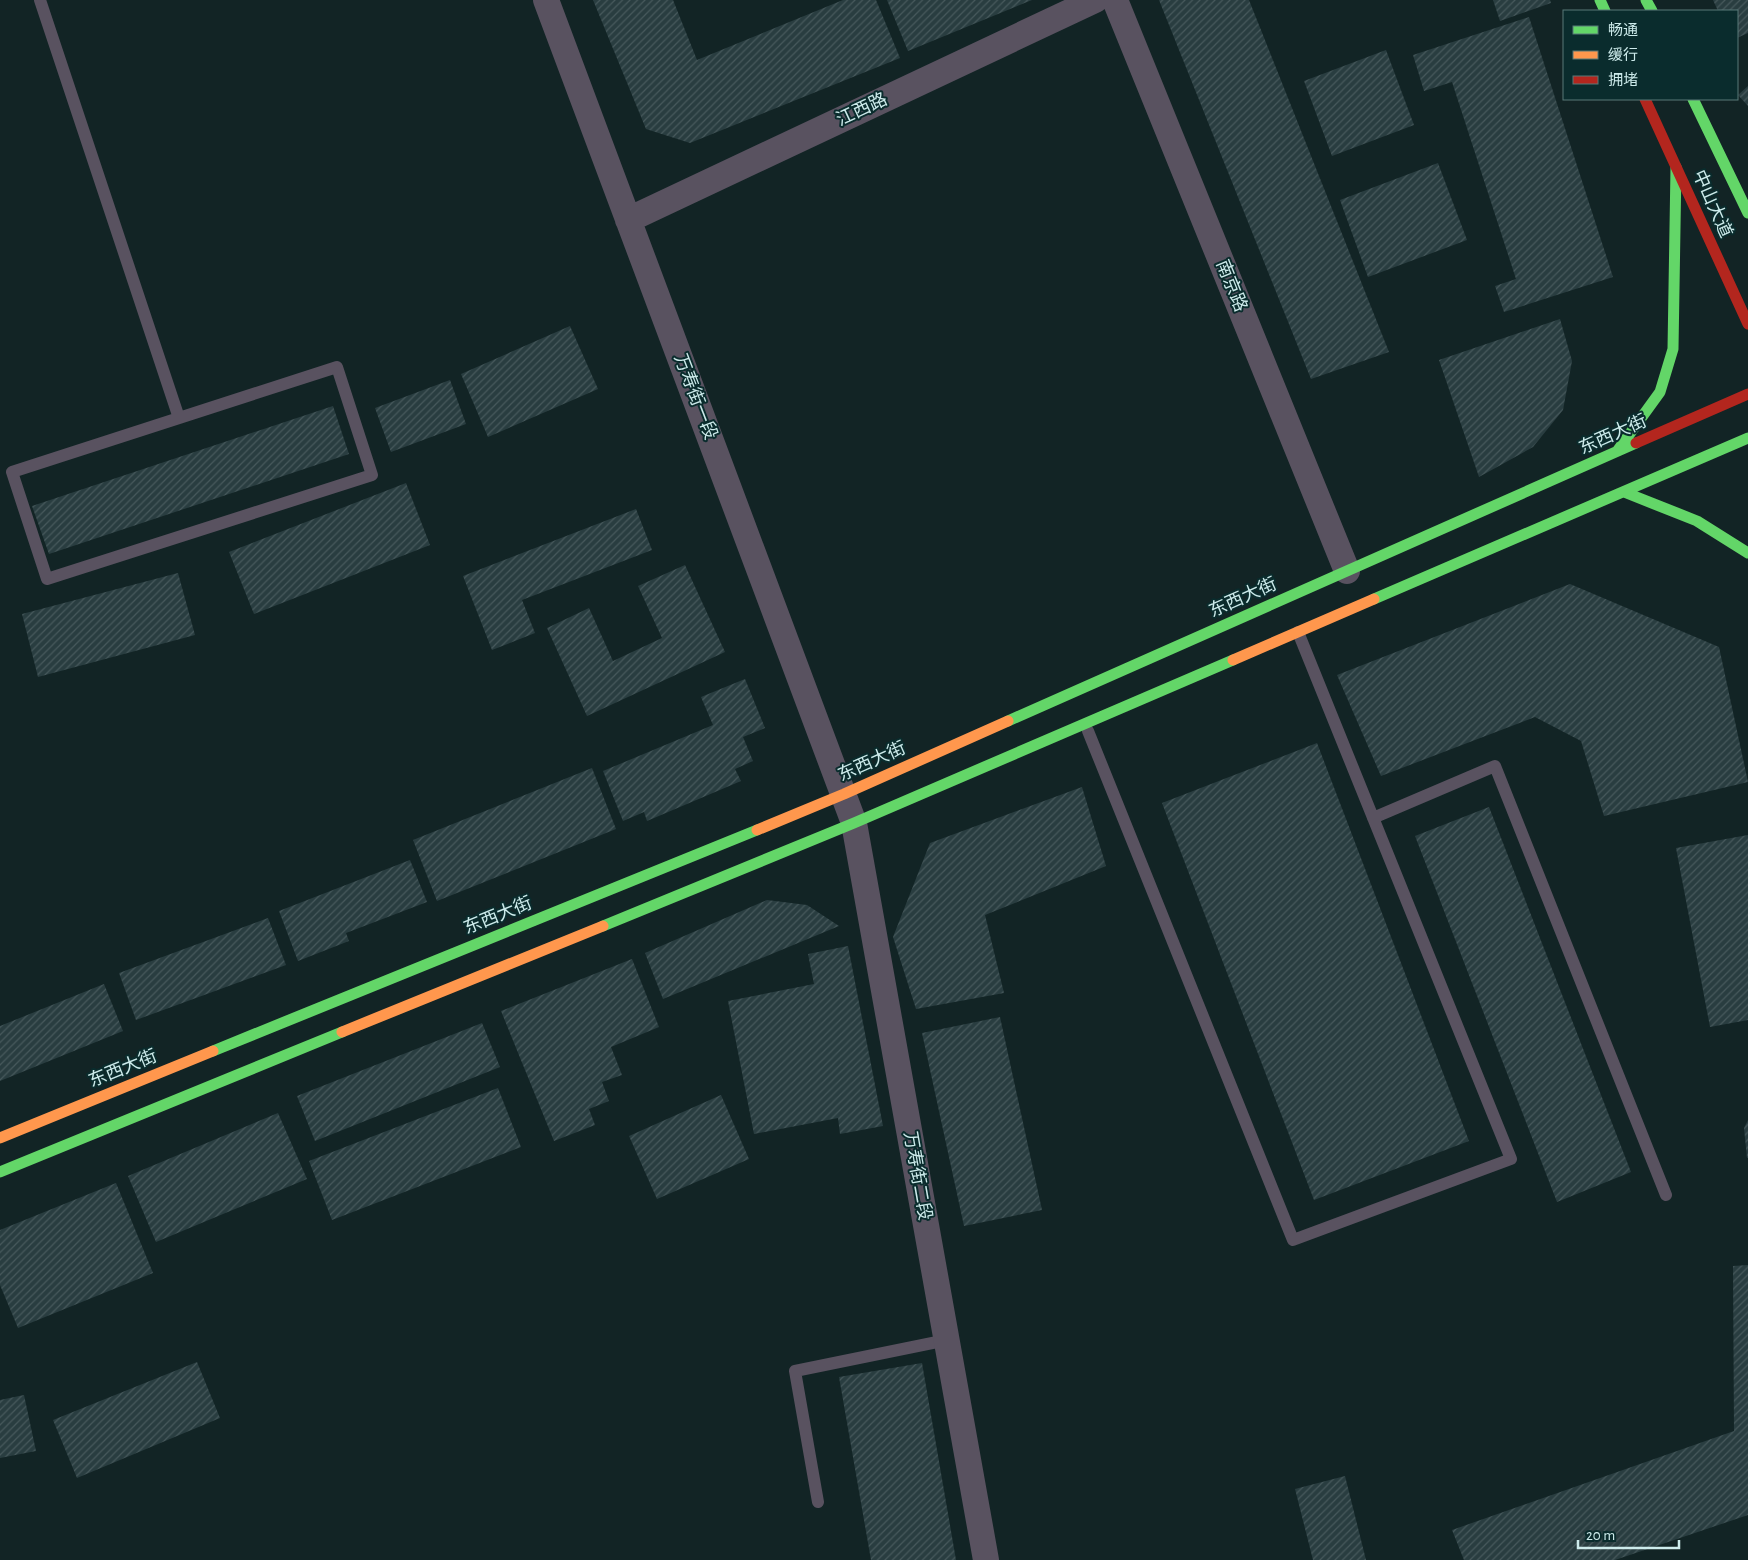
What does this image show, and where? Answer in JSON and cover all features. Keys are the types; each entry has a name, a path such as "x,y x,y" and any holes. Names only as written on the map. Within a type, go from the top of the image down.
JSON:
{"street":[{"name":"万寿街一段","path":"546,0 844,794"},
{"name":"江西路","path":"628,220 1095,0"},
{"name":"南京路","path":"1115,0 1347,572"},
{"name":"中山大道","path":"1645,100 1748,324"},
{"name":"中山大道","path":"1693,100 1748,213"},
{"path":"1617,452 1660,392 1673,349 1676,167"},
{"name":"东西大街","path":"0,1138 844,794 1748,394"},
{"path":"0,1172 854,824 1748,438"},
{"path":"1624,492 1697,521 1748,553"},
{"name":"万寿街二段","path":"844,794 854,824 986,1560"}],"lane":[{"path":"40,0 179,418"},
{"path":"337,367 372,475 47,579 12,472 179,418 337,367"},
{"path":"1088,731 1293,1240 1511,1159 1298,632"},
{"path":"1373,818 1495,766 1666,1195"},
{"path":"818,1502 795,1372 947,1340"}],"building":[{"path":"593,0 673,0 697,60 843,0 876,0 900,58 690,143 646,129"},
{"path":"887,0 1032,0 908,51"},
{"path":"1159,0 1249,0 1389,352 1311,379"},
{"path":"1493,0 1550,0 1551,3 1500,21"},
{"path":"1713,0 1748,0 1748,33 1738,38 1738,10 1718,10"},
{"path":"1529,17 1613,277 1504,312 1495,286 1516,279 1452,82 1424,91 1413,55"},
{"path":"1386,50 1414,125 1332,156 1304,81"},
{"path":"1748,86 1748,106 1738,95"},
{"path":"1438,163 1467,240 1368,277 1340,200"},
{"path":"1560,319 1572,361 1563,410 1533,447 1479,477 1439,360"},
{"path":"570,326 598,389 488,437 461,374"},
{"path":"450,380 466,424 391,452 375,408"},
{"path":"333,406 349,454 49,554 32,506"},
{"path":"406,483 430,545 254,614 229,552"},
{"path":"636,509 652,550 522,600 535,633 492,650 463,576"},
{"path":"685,565 725,652 587,716 547,628 589,608 613,661 662,638 638,586"},
{"path":"178,573 195,635 38,677 22,614"},
{"path":"1570,584 1719,647 1748,782 1604,816 1581,741 1535,717 1381,776 1337,675"},
{"path":"745,679 765,728 743,737 753,761 735,769 741,781 647,821 644,812 623,821 603,771 713,725 701,697"},
{"path":"1317,743 1469,1141 1314,1200 1162,803"},
{"path":"592,768 616,829 437,901 413,840"},
{"path":"1082,787 1106,866 985,915 1004,993 916,1009 893,937 930,843"},
{"path":"1489,807 1631,1172 1557,1202 1415,836"},
{"path":"1748,835 1748,1020 1710,1027 1676,848"},
{"path":"410,860 427,902 346,933 349,941 298,961 279,911"},
{"path":"767,900 807,905 839,926 663,999 645,953"},
{"path":"268,918 286,965 136,1020 119,973"},
{"path":"848,946 883,1126 840,1134 838,1118 754,1134 728,1001 814,984 808,954"},
{"path":"632,959 659,1027 611,1047 622,1075 602,1082 609,1101 589,1109 595,1125 554,1141 501,1011"},
{"path":"104,984 123,1031 0,1081 0,1026"},
{"path":"1000,1017 1042,1210 964,1226 922,1033"},
{"path":"482,1023 500,1067 315,1141 297,1096"},
{"path":"498,1088 521,1147 332,1220 309,1161"},
{"path":"721,1095 749,1159 657,1199 629,1136"},
{"path":"278,1113 307,1179 156,1242 128,1176"},
{"path":"1748,1120 1748,1158 1747,1158 1744,1128"},
{"path":"116,1183 153,1273 18,1328 0,1285 0,1230"},
{"path":"1748,1265 1748,1515 1615,1560 1464,1560 1452,1530 1734,1431 1733,1266"},
{"path":"197,1362 220,1418 77,1478 53,1420"},
{"path":"922,1363 956,1560 871,1560 839,1377"},
{"path":"24,1395 36,1451 0,1458 0,1400"},
{"path":"1345,1476 1366,1560 1313,1560 1295,1489"}],"traffic: fast":[{"path":"1600,0 1605,10"},
{"path":"1646,0 1651,10"},
{"path":"1693,100 1748,213"},
{"path":"1618,450 1660,392 1673,349 1676,167"},
{"path":"1374,599 1748,438"},
{"path":"1008,721 1636,443"},
{"path":"1624,492 1697,521 1748,553"},
{"path":"603,926 854,823 1233,660"},
{"path":"213,1051 757,830"},
{"path":"0,1172 342,1032"}],"traffic: slow":[{"path":"1233,660 1374,599"},
{"path":"757,830 844,794 1008,721"},
{"path":"342,1032 603,926"},
{"path":"0,1138 213,1051"}],"traffic: jam":[{"path":"1645,100 1748,324"},
{"path":"1636,443 1748,394"}]}
